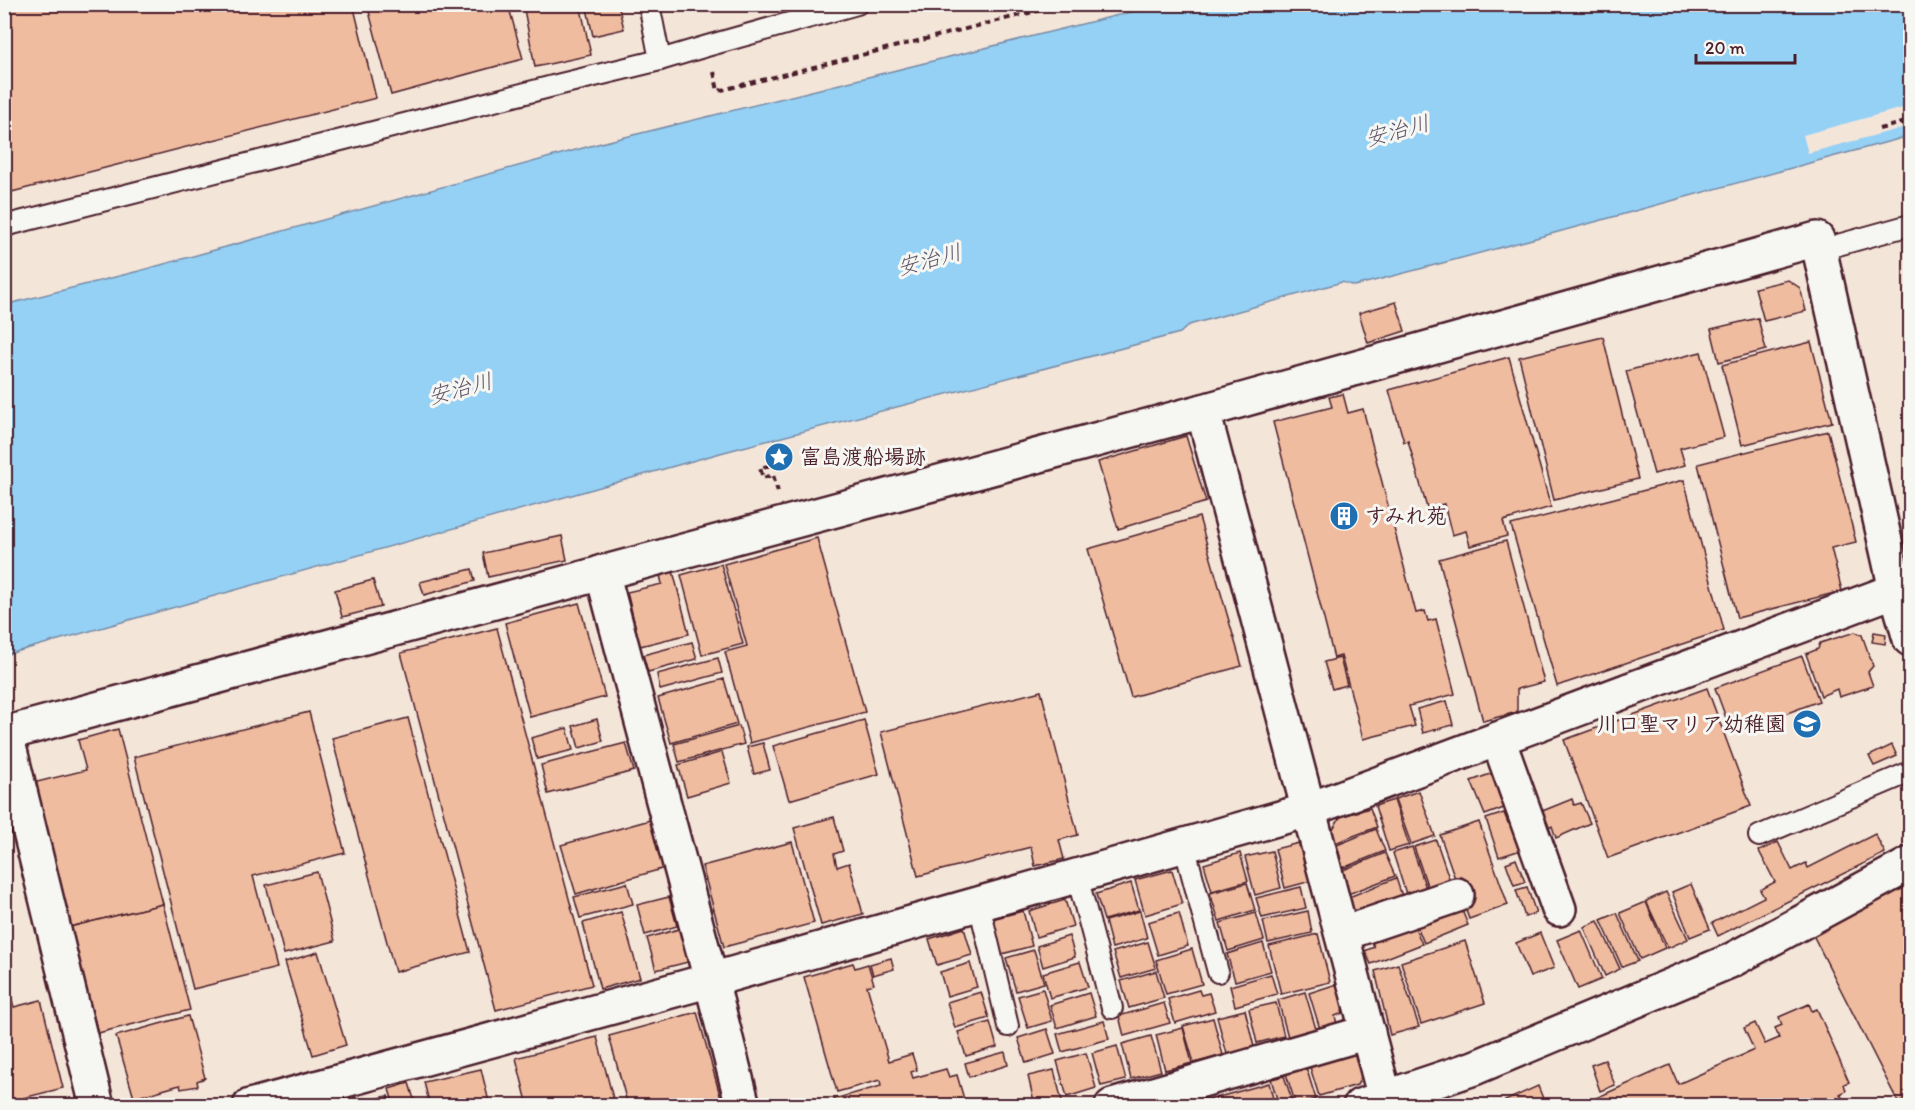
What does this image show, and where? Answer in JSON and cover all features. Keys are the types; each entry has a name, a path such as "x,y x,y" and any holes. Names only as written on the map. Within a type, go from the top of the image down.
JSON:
{"street":[{"path":"97,1106 5,734 1203,411 1817,239 1896,591 1911,639"},
{"path":"1203,411 1368,1032 1373,1102 1474,1068 1730,961 1911,864"},
{"path":"602,572 743,1106"},
{"path":"250,1106 711,980 1308,810 1896,591"},
{"path":"1498,739 1559,909"},
{"path":"1342,934 1457,895"},
{"path":"1112,1106 1368,1032"}],"lane":[{"path":"649,4 660,60"},
{"path":"4,226 660,60 857,4"},
{"path":"1820,250 1911,225"},
{"path":"1759,836 1911,772"},
{"path":"1184,845 1218,972"},
{"path":"1077,876 1112,1008"},
{"path":"979,904 1008,1026"}],"path":[{"path":"707,46 718,91 1065,4"},
{"path":"1879,129 1911,121"},
{"path":"773,475 763,478 760,468 783,462"}],"water":[{"name":"安治川","path":"1159,5 1910,5 1910,136 1354,286 1342,282 1189,325 1180,333 724,452 5,655 4,305 139,271 601,143"}],"pier":[{"path":"1910,106 1910,126 1808,153 1803,135"}],"building":[{"path":"4,4 353,4 376,98 4,194"},
{"path":"367,4 508,4 523,59 391,95"},
{"path":"523,4 580,4 591,55 535,67"},
{"path":"586,4 618,4 624,29 593,36"},
{"path":"1788,280 1800,288 1806,311 1764,321 1755,288"},
{"path":"1396,302 1405,331 1368,343 1359,313"},
{"path":"1758,318 1766,350 1719,362 1711,329"},
{"path":"1603,337 1638,479 1554,500 1519,357"},
{"path":"1811,342 1832,422 1742,445 1722,365"},
{"path":"1701,352 1724,437 1680,448 1685,465 1654,474 1626,371"},
{"path":"1509,357 1551,507 1503,521 1507,536 1470,546 1466,531 1452,535 1444,504 1427,508 1408,441 1404,442 1389,390"},
{"name":"すみれ苑","path":"1343,394 1348,413 1363,409 1416,613 1425,611 1428,621 1436,619 1455,694 1409,706 1415,726 1363,739 1341,656 1334,658 1273,422 1332,407 1329,397"},
{"path":"1828,431 1856,542 1831,548 1842,591 1737,618 1698,464"},
{"path":"1186,436 1206,502 1118,529 1098,462"},
{"path":"1684,480 1724,630 1557,686 1511,525"},
{"path":"1199,517 1242,666 1131,697 1088,549"},
{"path":"562,536 567,560 488,577 483,553"},
{"path":"817,538 865,712 750,743 725,652 747,646 724,564"},
{"path":"1506,541 1544,682 1517,689 1517,712 1483,721 1439,559"},
{"path":"721,564 743,644 702,655 681,575"},
{"path":"472,569 475,581 424,595 420,582"},
{"path":"673,571 689,634 640,646 627,592 662,584 660,575"},
{"path":"373,580 381,607 342,617 335,590"},
{"path":"579,603 605,697 530,717 505,623"},
{"path":"497,628 592,985 496,1010 401,653"},
{"path":"1855,632 1862,635 1873,666 1868,672 1873,686 1839,697 1837,689 1821,696 1806,654 1818,649 1820,643"},
{"path":"1874,632 1886,634 1885,644 1872,642"},
{"path":"692,642 697,659 648,672 643,655"},
{"path":"1802,656 1819,701 1732,734 1715,688"},
{"path":"718,658 722,673 660,690 657,674"},
{"path":"1340,658 1347,685 1332,689 1324,662"},
{"path":"724,679 737,724 671,743 658,698"},
{"path":"1707,688 1751,806 1608,858 1564,740"},
{"path":"1041,691 1078,835 1059,840 1064,859 1035,866 1031,847 918,876 881,732"},
{"path":"1447,701 1453,725 1423,733 1417,709"},
{"path":"309,712 345,853 253,876 277,968 193,989 134,757"},
{"path":"408,718 470,952 395,972 332,738"},
{"path":"597,719 603,741 579,748 573,726"},
{"path":"864,720 879,774 789,800 773,746"},
{"path":"739,726 744,744 679,762 674,744"},
{"path":"567,728 573,750 537,759 531,738"},
{"path":"118,729 163,904 70,927 33,783 86,770 78,740"},
{"path":"626,743 634,771 548,794 541,765"},
{"path":"763,743 770,770 754,774 747,747"},
{"path":"1892,745 1897,756 1874,766 1869,756"},
{"path":"722,752 731,783 687,796 678,765"},
{"path":"1493,773 1512,805 1485,815 1471,781"},
{"path":"1419,791 1435,836 1411,844 1395,799"},
{"path":"1572,799 1574,805 1581,803 1590,823 1556,838 1552,826 1547,829 1540,812"},
{"path":"1394,800 1409,845 1389,851 1375,806"},
{"path":"1370,808 1377,827 1335,843 1331,832 1340,817"},
{"path":"1504,813 1508,823 1512,821 1527,848 1499,857 1486,819"},
{"path":"834,817 843,851 834,854 837,867 849,863 863,914 821,925 794,828"},
{"path":"650,820 665,868 576,894 561,845"},
{"path":"1479,822 1508,905 1469,919 1440,835"},
{"path":"1376,829 1385,851 1343,868 1337,845"},
{"path":"1875,834 1885,853 1718,936 1712,923 1764,897 1760,890 1775,882 1759,851 1778,842 1792,870 1806,863 1808,868"},
{"path":"1436,840 1450,881 1428,888 1414,847"},
{"path":"792,842 814,923 724,947 702,866"},
{"path":"1299,843 1300,849 1303,848 1311,881 1285,888 1275,849"},
{"path":"1412,847 1427,891 1407,897 1393,853"},
{"path":"1272,851 1281,888 1255,895 1245,857"},
{"path":"1240,853 1248,881 1212,891 1204,864"},
{"path":"1385,853 1395,876 1348,894 1343,870"},
{"path":"1516,859 1525,882 1514,885 1506,863"},
{"path":"1172,870 1182,904 1145,915 1135,880"},
{"path":"317,872 335,941 284,954 266,885"},
{"path":"1396,878 1404,902 1369,917 1352,911 1349,897"},
{"path":"627,883 633,904 580,918 574,897"},
{"path":"1131,883 1139,910 1104,920 1096,894"},
{"path":"1247,883 1255,910 1219,921 1210,893"},
{"path":"1691,884 1710,929 1690,937 1672,892"},
{"path":"1910,884 1910,1094 1899,1104 1812,933"},
{"path":"1301,887 1306,908 1262,918 1256,898"},
{"path":"1527,887 1536,913 1525,917 1516,890"},
{"path":"1666,892 1688,939 1668,948 1646,901"},
{"path":"669,897 677,926 645,935 637,905"},
{"path":"1065,900 1073,926 1036,937 1029,911"},
{"path":"1646,902 1665,948 1640,959 1620,913"},
{"path":"1459,903 1468,925 1424,943 1415,921"},
{"path":"163,904 190,1010 98,1033 70,927"},
{"path":"1023,911 1032,946 1002,954 992,919"},
{"path":"1140,911 1147,938 1112,948 1105,921"},
{"path":"1308,911 1312,933 1268,943 1263,921"},
{"path":"621,912 640,978 600,989 583,923"},
{"path":"1179,913 1188,946 1158,955 1148,922"},
{"path":"1256,913 1264,940 1228,951 1220,923"},
{"path":"1617,913 1638,961 1622,967 1601,920"},
{"path":"1598,921 1620,969 1605,976 1584,927"},
{"path":"1413,923 1422,944 1371,964 1365,951 1374,947 1371,939"},
{"path":"964,928 972,955 937,965 929,939"},
{"path":"679,929 688,962 656,970 647,938"},
{"path":"1581,930 1602,979 1578,989 1557,940"},
{"path":"1540,933 1554,968 1530,977 1516,943"},
{"path":"1318,934 1330,982 1281,994 1269,946"},
{"path":"1069,936 1075,957 1043,967 1037,946"},
{"path":"1465,941 1485,1003 1421,1024 1401,962"},
{"path":"1148,942 1156,968 1121,978 1113,952"},
{"path":"1263,943 1271,971 1235,981 1227,954"},
{"path":"1192,949 1202,984 1166,994 1156,960"},
{"path":"1034,950 1044,983 1016,991 1006,958"},
{"path":"318,952 346,1045 313,1055 285,962"},
{"path":"891,958 894,969 873,975 870,964"},
{"path":"1080,962 1088,987 1050,998 1043,973"},
{"path":"853,963 855,968 868,964 874,984 867,986 889,1061 912,1054 917,1070 911,1072 913,1078 946,1069 949,1077 957,1075 966,1106 836,1106 834,1099 881,1086 880,1080 837,1092 804,977"},
{"path":"970,963 977,987 947,996 940,972"},
{"path":"1398,964 1419,1027 1390,1035 1375,971"},
{"path":"4,971 14,1007 41,1000 63,1088 23,1098 25,1106 4,1106"},
{"path":"1156,971 1164,998 1129,1008 1121,981"},
{"path":"1271,974 1277,994 1235,1006 1230,986"},
{"path":"1340,983 1348,1008 1335,1016 1337,1024 1320,1029 1309,993"},
{"path":"1043,989 1052,1021 1028,1028 1018,996"},
{"path":"1199,990 1201,995 1209,993 1215,1011 1175,1023 1168,999"},
{"path":"981,992 989,1018 955,1028 947,1002"},
{"path":"1305,992 1316,1029 1288,1037 1278,1000"},
{"path":"1089,993 1096,1016 1057,1028 1050,1005"},
{"path":"1164,1003 1170,1023 1124,1036 1119,1016"},
{"path":"1276,1003 1284,1036 1257,1043 1249,1009"},
{"path":"1809,1004 1812,1011 1817,1009 1849,1082 1844,1084 1846,1091 1840,1094 1843,1099 1828,1106 1578,1106 1670,1065 1678,1084 1754,1050 1744,1028 1755,1023 1765,1044 1779,1038 1775,1028 1782,1025 1779,1017"},
{"path":"1245,1010 1254,1047 1227,1054 1217,1017"},
{"path":"697,1012 723,1106 628,1106 609,1036"},
{"path":"188,1016 205,1078 197,1081 198,1086 181,1089 180,1085 134,1098 116,1036"},
{"path":"1213,1018 1223,1055 1194,1063 1183,1026"},
{"path":"1104,1021 1109,1039 1062,1052 1057,1034"},
{"path":"990,1022 997,1047 966,1056 958,1032"},
{"path":"1183,1028 1192,1063 1165,1070 1156,1035"},
{"path":"1047,1029 1055,1054 1026,1063 1018,1038"},
{"path":"1151,1036 1161,1071 1131,1079 1122,1044"},
{"path":"597,1037 615,1106 528,1106 516,1058"},
{"path":"1117,1046 1126,1080 1101,1086 1092,1053"},
{"path":"1005,1052 1008,1065 969,1077 965,1063"},
{"path":"1086,1053 1096,1088 1067,1097 1057,1061"},
{"path":"1356,1053 1362,1075 1357,1085 1319,1096 1310,1067"},
{"path":"1605,1060 1615,1085 1600,1091 1591,1065"},
{"path":"1306,1067 1316,1099 1296,1105 1286,1074"},
{"path":"481,1069 490,1106 430,1106 424,1082"},
{"path":"1054,1070 1063,1105 1035,1106 1028,1076"},
{"path":"1284,1076 1294,1106 1279,1106 1271,1079"},
{"path":"409,1083 416,1106 394,1106 389,1089"},
{"path":"1269,1083 1275,1106 1210,1106 1208,1100"},
{"path":"1538,1086 1546,1106 1494,1106"},
{"path":"354,1094 358,1106 318,1106 318,1104"},
{"path":"388,1096 390,1106 362,1106 361,1102"}],"place":[{"name":"富島渡船場跡","path":"779,457"},
{"name":"すみれ苑","path":"1344,516"},
{"name":"川口聖マリア幼稚園","path":"1807,724"}]}
